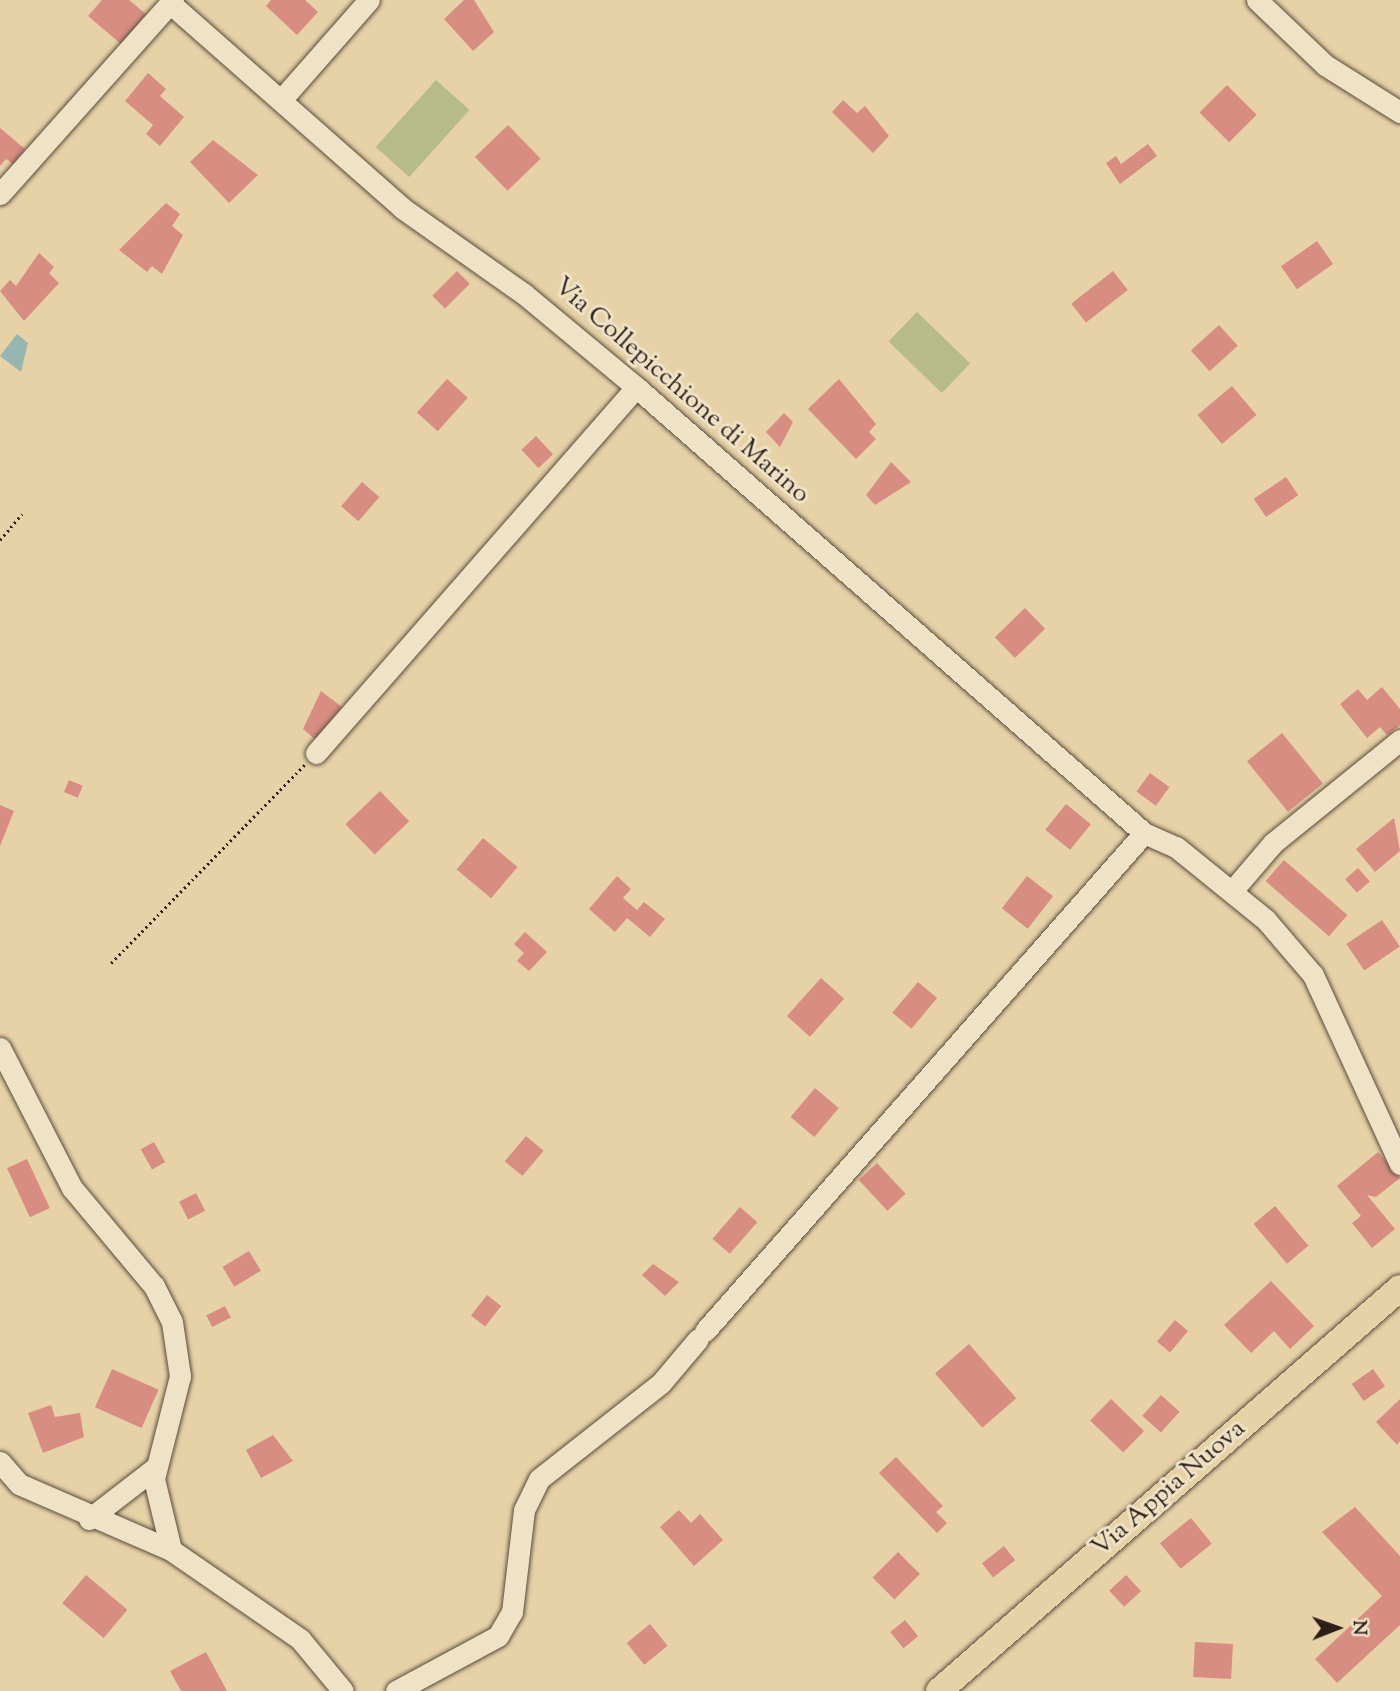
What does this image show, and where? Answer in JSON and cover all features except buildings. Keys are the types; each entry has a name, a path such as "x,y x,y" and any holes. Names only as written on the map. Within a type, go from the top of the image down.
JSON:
{"main road":[{"name":"Via Appia Nuova","path":"939,1691 1400,1288"}],"street":[{"path":"281,100 369,0"},
{"path":"1257,0 1325,65 1400,112"},
{"name":"Via Collepicchione di Marino","path":"0,194 172,2 402,208 524,293 636,387 1144,833 1169,842 1232,891 1289,942 1314,975 1400,1164"},
{"path":"316,753 636,387"},
{"path":"1232,891 1273,843 1400,740"},
{"path":"396,1691 498,1636 512,1612 523,1510 539,1479 661,1383 1144,833"},
{"path":"0,1048 76,1195 154,1286 172,1322 180,1376 155,1468 156,1507 171,1550"},
{"path":"0,1462 19,1484 46,1498 89,1519 171,1550 300,1639 339,1690"},
{"path":"89,1519 155,1468"},
{"path":"0,1489 46,1498"}],"path":[{"path":"0,540 22,514"},
{"path":"111,963 316,753"}],"green space":[{"path":"436,80 469,110 409,177 376,147"},
{"path":"917,312 970,363 942,393 889,341"}],"water":[{"path":"17,334 28,343 21,372 0,356"}]}
